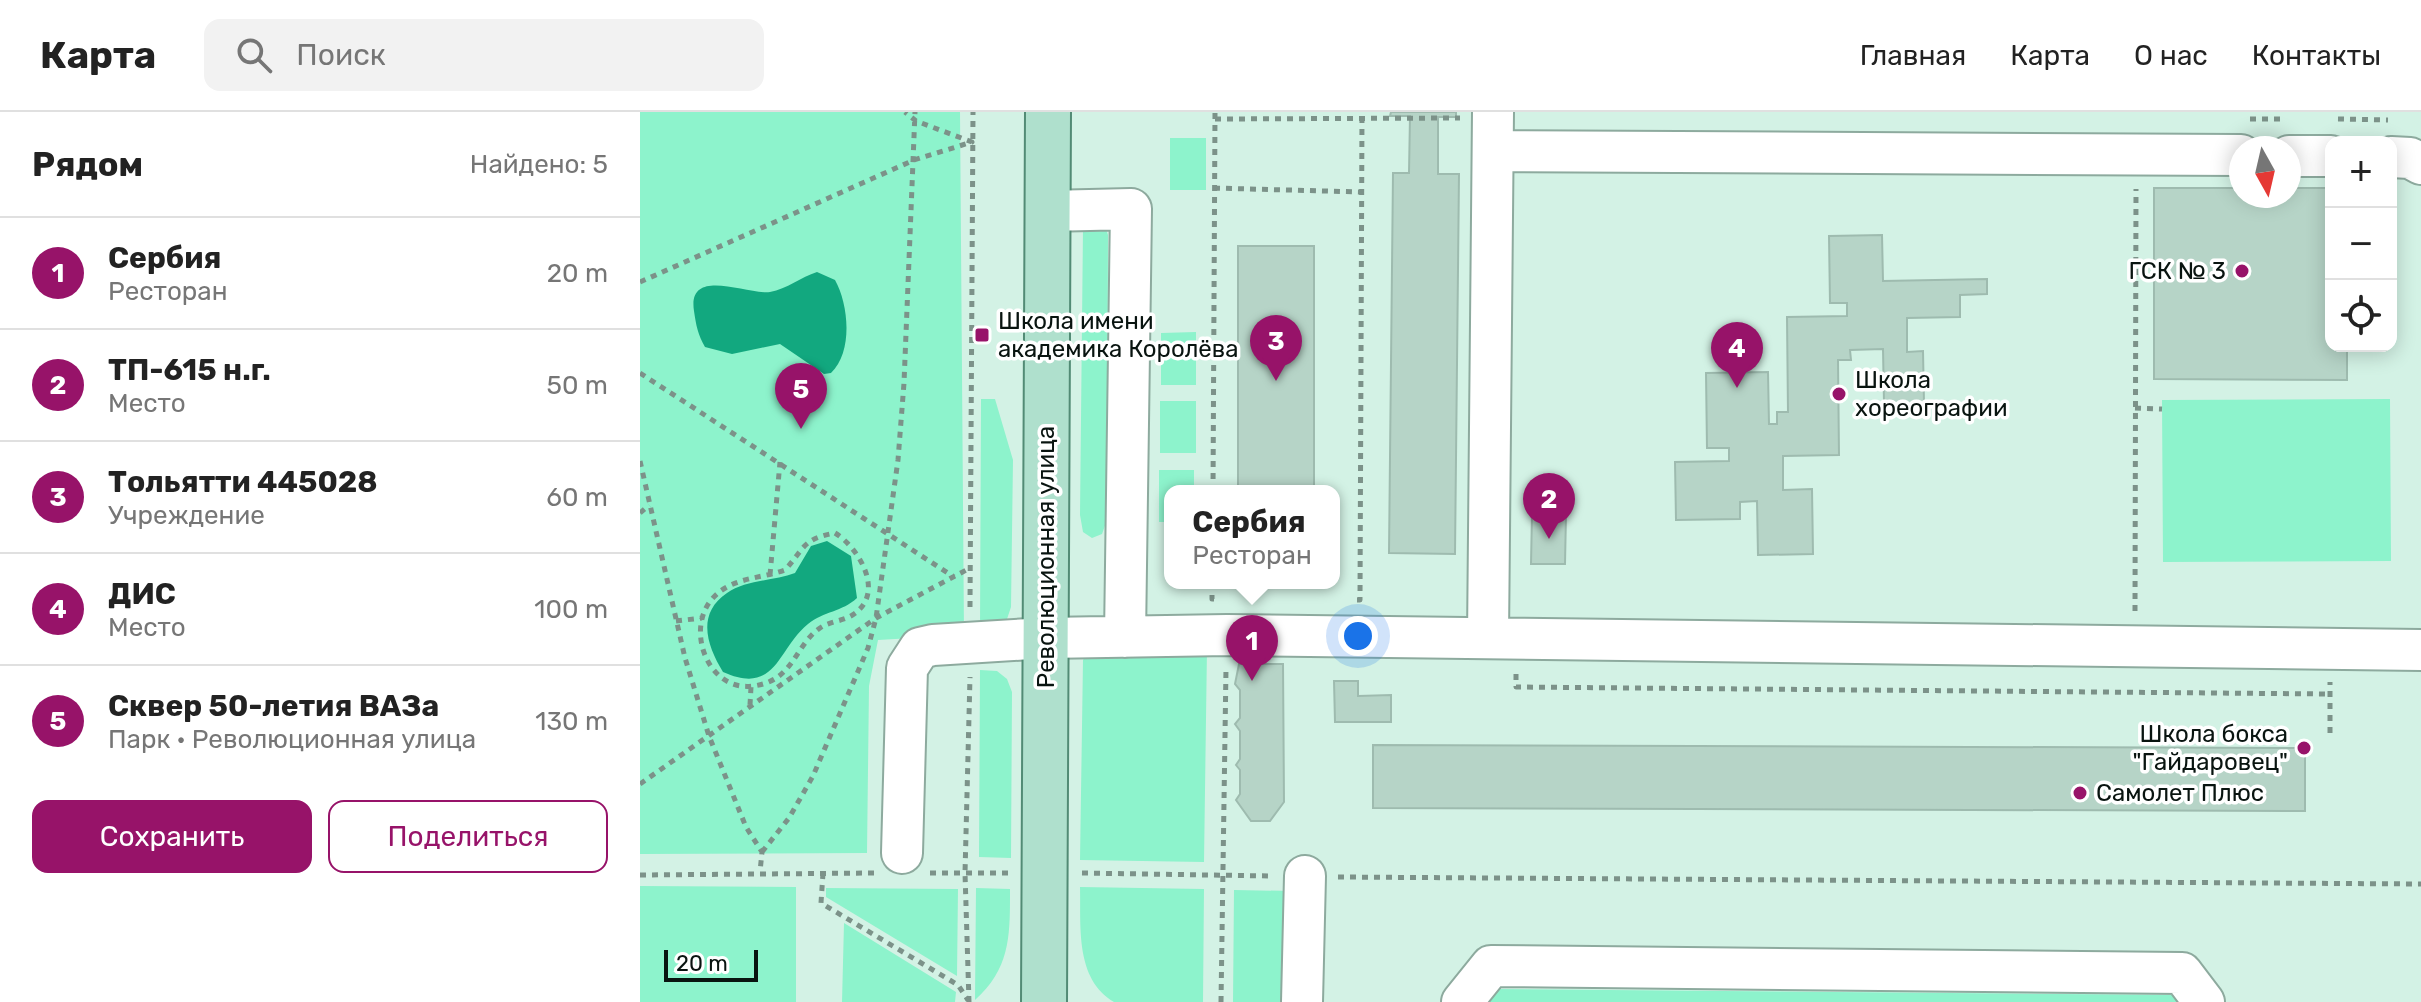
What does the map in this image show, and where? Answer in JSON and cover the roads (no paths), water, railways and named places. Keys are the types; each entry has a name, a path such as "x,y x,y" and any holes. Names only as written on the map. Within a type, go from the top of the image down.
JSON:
{"main road":[{"name":"Революционная улица","path":"1044,1002 1048,112"}],"lane":[{"path":"1488,638 1493,127 2136,154 2229,155"},
{"path":"2301,156 2325,156"},
{"path":"2397,157 2410,158 2421,164"},
{"path":"1048,211 1131,209 1125,637"},
{"path":"902,866 907,668 920,648 1046,638 1125,637 1219,617 1488,638 2421,650"},
{"path":"1302,1002 1318,877"},
{"path":"1462,1002 1491,966 2182,973 2204,1002"}],"place":[{"name":"ГСК № 3","path":"2242,271"},
{"name":"Школа имени академика Королёва","path":"982,335"},
{"name":"Тольятти 445028","path":"1276,381"},
{"name":"ДИС","path":"1737,388"},
{"name":"Школа хореографии","path":"1839,394"},
{"name":"Сквер 50-летия ВАЗа","path":"801,429"},
{"name":"ТП-615 н.г.","path":"1549,539"},
{"name":"Сербия","path":"1252,681"},
{"name":"Школа бокса \"Гайдаровец\"","path":"2304,748"},
{"name":"Самолет Плюс","path":"2080,793"}]}
